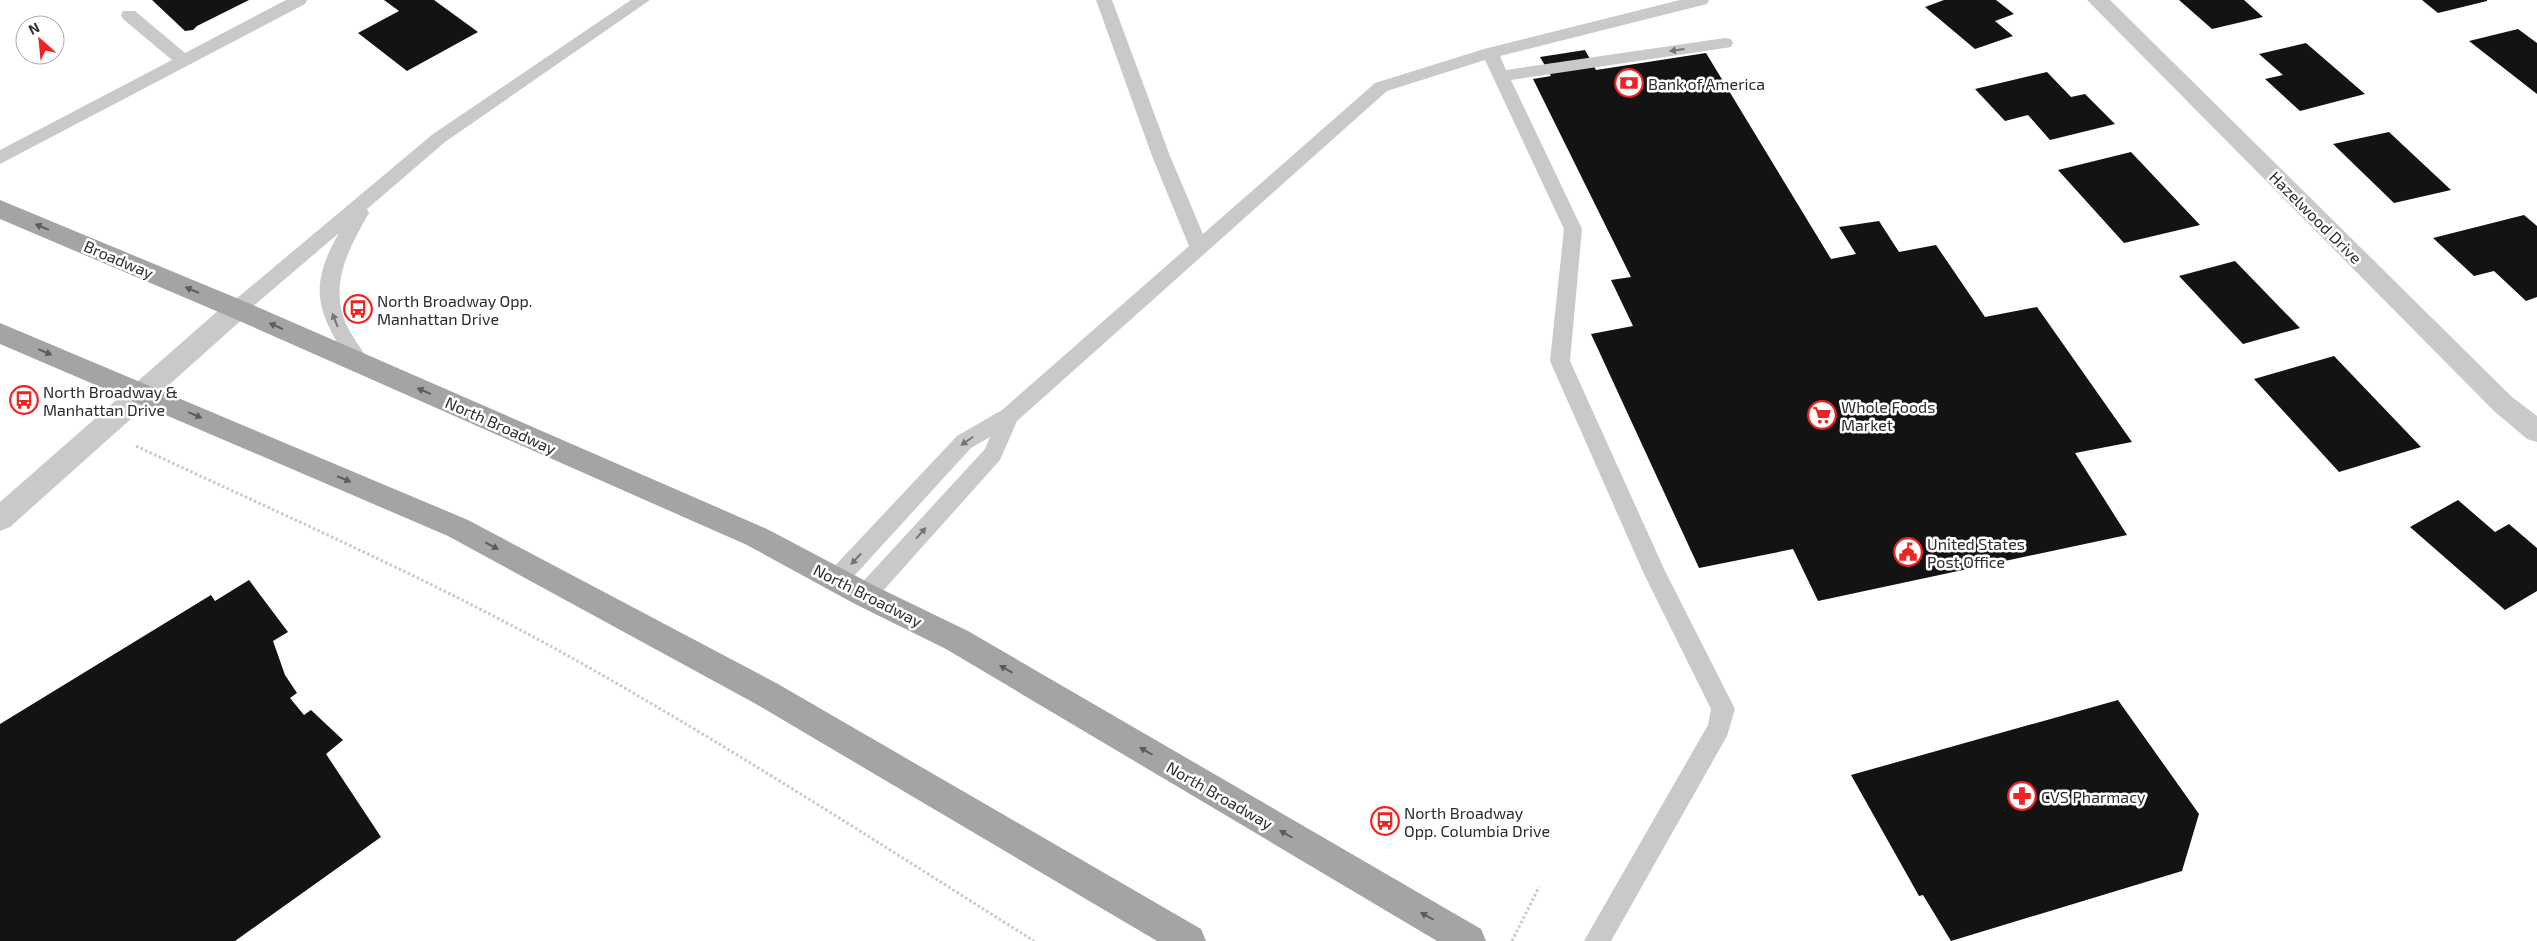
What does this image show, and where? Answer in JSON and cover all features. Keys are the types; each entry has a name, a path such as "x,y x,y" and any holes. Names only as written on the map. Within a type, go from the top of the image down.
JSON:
{"main road":[{"name":"Broadway","path":"0,210 237,309"},
{"name":"North Broadway","path":"237,309 757,537 865,595 957,640 1468,941"},
{"path":"0,333 458,528 767,694 1188,941"}],"street":[{"name":"Hazelwood Drive","path":"2098,0 2503,404 2537,431"},
{"path":"0,519 237,309"}],"lane":[{"path":"0,158 299,0"},
{"path":"237,309 439,138 642,0"},
{"path":"1104,0 1162,156 1200,249"},
{"path":"837,579 964,442 1009,416 1382,87 1490,53 1701,0"},
{"path":"129,15 184,61"},
{"path":"1501,76 1725,43"},
{"path":"1490,53 1573,229 1560,361 1656,574 1723,709 1718,728 1597,941"},
{"path":"359,362 336,325 330,305 329,275 338,250 368,198"},
{"path":"865,595 992,454 1009,416"}],"path":[{"path":"127,442 435,586 582,664 846,822 1034,941"},
{"path":"1512,941 1539,887"}],"building":[{"path":"152,0 249,0 197,26 193,30 185,31"},
{"path":"384,0 434,0 478,32 407,71 358,33 399,11"},
{"path":"1944,0 1996,0 2014,14 1995,21 2013,36 1975,49 1925,7"},
{"path":"2179,0 2244,0 2263,17 2212,29"},
{"path":"2422,0 2487,0 2487,1 2438,13"},
{"path":"2518,29 2537,43 2537,94 2469,41"},
{"path":"2306,43 2365,94 2300,111 2265,79 2283,75 2259,54"},
{"path":"1585,50 1596,70 1706,53 1831,259 1856,254 1839,227 1879,221 1899,252 1936,245 1985,317 2037,307 2132,442 2075,453 2127,535 1818,601 1793,549 1699,568 1591,334 1633,326 1611,280 1631,277 1533,79 1551,76 1540,57"},
{"path":"2047,72 2071,97 2085,94 2115,124 2050,140 2028,115 2005,121 1975,89"},
{"path":"2389,132 2451,190 2394,203 2333,144"},
{"path":"2131,152 2200,225 2124,243 2058,170"},
{"path":"2524,215 2537,226 2537,297 2526,301 2494,271 2474,276 2433,238"},
{"path":"2235,261 2300,328 2243,344 2179,276"},
{"path":"2334,356 2421,447 2339,472 2254,379"},
{"path":"2458,500 2495,532 2509,524 2537,548 2537,591 2505,610 2410,527"},
{"path":"249,580 288,632 273,641 285,675 297,693 290,698 304,715 311,710 343,740 326,754 381,837 235,941 0,941 0,724 211,595 215,601"},
{"name":"CVS Pharmacy","path":"2118,700 2199,814 2182,871 1951,941 1923,895 1919,896 1851,775"}],"place":[{"name":"Bank of America","path":"1629,83"},
{"name":"North Broadway Opp. Manhattan Drive","path":"358,309"},
{"name":"North Broadway & Manhattan Drive","path":"24,400"},
{"name":"Whole Foods Market","path":"1822,415"},
{"name":"United States Post Office","path":"1908,552"},
{"name":"CVS Pharmacy","path":"2022,796"},
{"name":"North Broadway Opp. Columbia Drive","path":"1385,821"}]}
